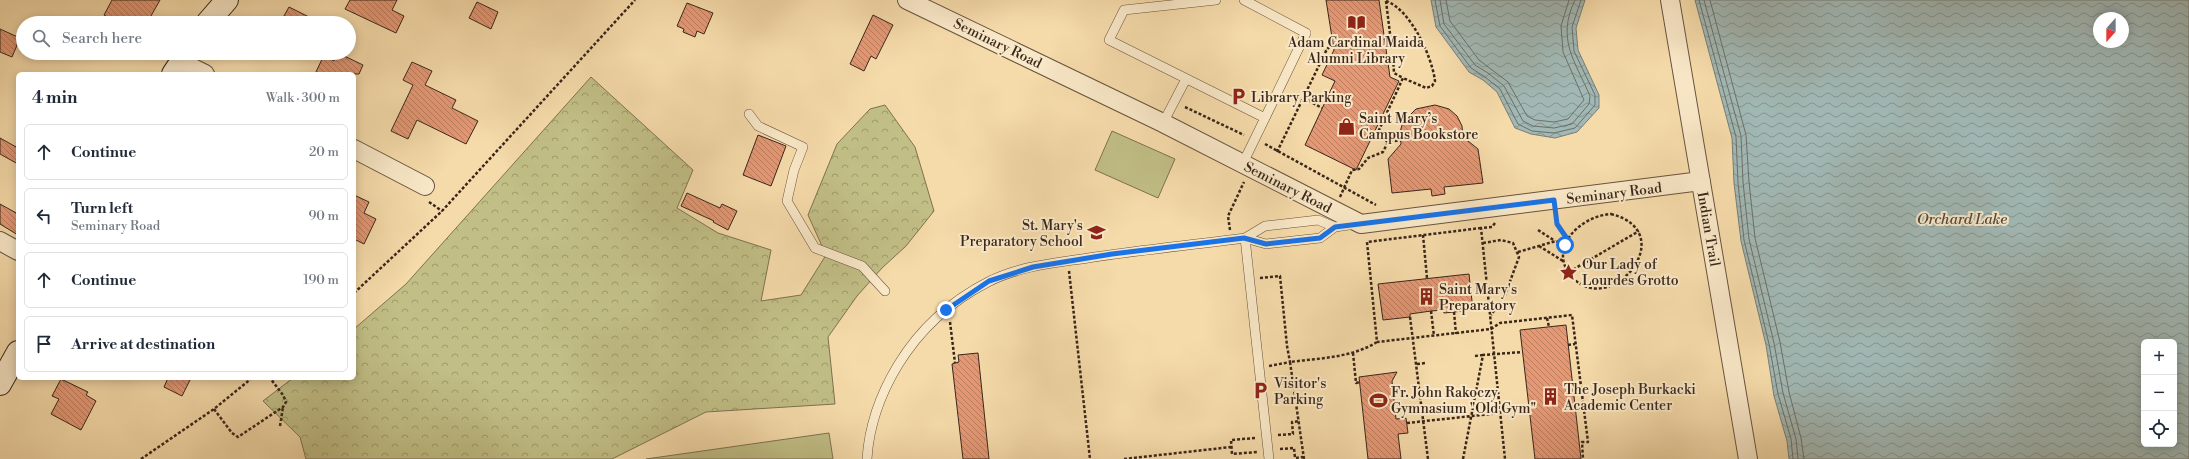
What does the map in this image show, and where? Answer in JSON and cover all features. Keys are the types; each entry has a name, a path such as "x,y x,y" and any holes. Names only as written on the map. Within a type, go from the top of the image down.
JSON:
{"main road":[{"path":"213,16 227,0"},
{"path":"0,384 16,356"}],"street":[{"name":"Seminary Road","path":"907,0 1247,165 1335,218 1361,224 1701,182"},
{"name":"Indian Trail","path":"1670,0 1748,459"},
{"path":"180,63 200,72"},
{"path":"356,150 425,186"},
{"path":"0,241 16,250"}],"lane":[{"path":"1216,0 1124,10 1109,40 1265,118"},
{"path":"1244,0 1306,33 1254,140 1247,165"},
{"path":"1163,123 1186,79"},
{"path":"749,114 758,126 803,147 794,170 787,201 815,248 862,266 885,291"},
{"path":"1244,238 1266,244 1320,238 1335,218"},
{"path":"867,459 878,408 888,383 914,341 946,310 989,281 1025,269 1067,261 1244,238 1265,226 1335,218"},
{"path":"1244,238 1269,459"}],"path":[{"path":"356,291 447,205 636,0"},
{"path":"1386,1 1392,50"},
{"path":"1386,1 1398,7 1420,38 1428,54 1435,81 1432,86 1426,88 1394,73 1394,57"},
{"path":"1277,152 1327,49 1334,44"},
{"path":"1401,140 1388,142 1380,136 1379,130 1403,78"},
{"path":"1304,98 1322,108"},
{"path":"1174,102 1254,140 1382,208"},
{"path":"1335,218 1344,188 1352,170 1359,169 1368,158 1383,152 1388,142"},
{"path":"1231,240 1228,216 1247,165"},
{"path":"1554,200 1557,224 1568,240"},
{"path":"1539,246 1563,261 1569,272 1582,285 1591,288 1612,286 1620,282 1628,274 1642,252 1643,240 1639,231 1622,217 1611,214 1600,215 1589,218 1579,226 1565,245 1563,261"},
{"path":"1421,216 1427,278"},
{"path":"1377,342 1367,242 1483,228 1493,354 1505,459"},
{"path":"1538,230 1565,245"},
{"path":"1569,272 1639,231"},
{"path":"1483,243 1508,241 1513,243 1518,252 1518,262 1505,295 1491,315"},
{"path":"1518,252 1556,241"},
{"path":"1067,261 1090,459"},
{"path":"1249,279 1280,276 1287,346 1304,459"},
{"path":"946,310 952,326 955,363"},
{"path":"1431,311 1434,336"},
{"path":"1454,312 1456,334"},
{"path":"1259,368 1353,353 1364,350 1377,342 1456,334 1491,329 1500,323 1572,315 1588,442 1581,442 1583,459"},
{"path":"1410,317 1428,459"},
{"path":"1548,318 1549,327"},
{"path":"1568,345 1576,344"},
{"path":"1475,356 1522,352"},
{"path":"1353,353 1356,382 1360,382"},
{"path":"1463,459 1483,355"},
{"path":"1417,364 1426,363"},
{"path":"141,459 214,408 249,380"},
{"path":"272,380 283,395 286,402 283,407 280,426"},
{"path":"214,408 232,433 238,437 283,407"},
{"path":"1407,423 1500,413"},
{"path":"1124,459 1231,447"}],"green space":[{"path":"591,77 693,170 677,208 718,233 771,250 761,301 801,295 826,255 808,215 837,144 870,109 885,105 915,147 934,211 906,246 882,268 857,296 828,337 835,404 706,412 612,459 306,459 300,437 263,401 290,380 356,380 356,327 406,284"},
{"path":"1112,131 1175,159 1158,198 1095,170"},
{"path":"829,433 833,459 646,459"}],"water":[{"path":"1431,0 1585,0 1576,28 1578,50 1599,95 1599,108 1577,132 1555,138 1531,134 1515,128 1497,92 1483,80 1469,72 1436,27"},
{"name":"Orchard Lake","path":"1695,0 2189,0 2189,459 1789,459 1787,441 1774,396 1766,345 1741,241 1734,183 1732,138"}],"building":[{"path":"112,0 160,0 151,16 104,15"},
{"path":"350,0 397,0 392,10 404,16 396,33 345,9"},
{"name":"Saint Mary’s Campus Bookstore","path":"1326,0 1379,0 1390,77 1399,81 1356,170 1305,145 1335,81 1322,75 1334,50"},
{"path":"477,2 498,12 491,29 469,18"},
{"path":"687,3 713,13 704,34 697,31 695,37 683,32 684,29 677,26"},
{"path":"289,7 307,16 284,16"},
{"path":"873,15 893,25 876,59 871,56 864,71 850,64"},
{"path":"0,29 16,36 16,48 12,57 0,52"},
{"path":"322,60 353,60 363,65 359,74 356,74 356,72 316,72"},
{"path":"412,62 432,71 425,85 456,100 452,108 478,121 466,144 417,120 408,139 391,131 413,85 403,80"},
{"path":"1435,105 1449,109 1457,116 1462,126 1463,137 1478,149 1483,183 1444,187 1445,194 1432,196 1431,189 1392,193 1388,159 1401,144 1400,132 1403,122 1416,109"},
{"path":"758,135 786,146 771,186 743,175"},
{"path":"0,138 16,147 16,163 0,154"},
{"path":"687,193 720,208 722,204 737,211 728,230 713,222 714,221 681,206"},
{"path":"356,196 369,202 364,213 376,219 364,244 356,240"},
{"path":"0,204 16,213 16,234 0,224"},
{"name":"Saint Mary's Preparatory","path":"1469,274 1473,310 1444,313 1443,310 1431,311 1410,314 1410,317 1383,320 1378,284"},
{"name":"The Joseph Burkacki Academic Center","path":"1566,325 1581,459 1535,459 1520,330"},
{"path":"978,353 989,459 963,459 952,364 959,362 958,355"},
{"name":"Fr. John Rakoczy Gymnasium \"Old Gym\"","path":"1397,372 1392,381 1396,419 1406,418 1408,433 1398,434 1401,459 1368,459 1359,377"},
{"path":"60,380 63,380 88,392 86,395 96,401 81,430 51,414 59,399 52,396"},
{"path":"167,380 190,380 182,396 164,387"}],"place":[{"name":"Adam Cardinal Maida Alumni Library","path":"1356,22"},
{"name":"Library Parking","path":"1238,97"},
{"name":"Saint Mary’s Campus Bookstore","path":"1346,126"},
{"name":"St. Mary's Preparatory School","path":"1096,233"},
{"name":"Our Lady of Lourdes Grotto","path":"1569,272"},
{"name":"Saint Mary's Preparatory","path":"1426,297"},
{"name":"Visitor's Parking","path":"1261,391"},
{"name":"The Joseph Burkacki Academic Center","path":"1551,397"},
{"name":"Fr. John Rakoczy Gymnasium \"Old Gym\"","path":"1378,400"}],"route":[{"path":"946,310 965,295 989,281 1018,271 1051,263 1244,238 1266,244 1320,238 1335,227 1554,200 1557,224 1568,240 1565,245"}]}
